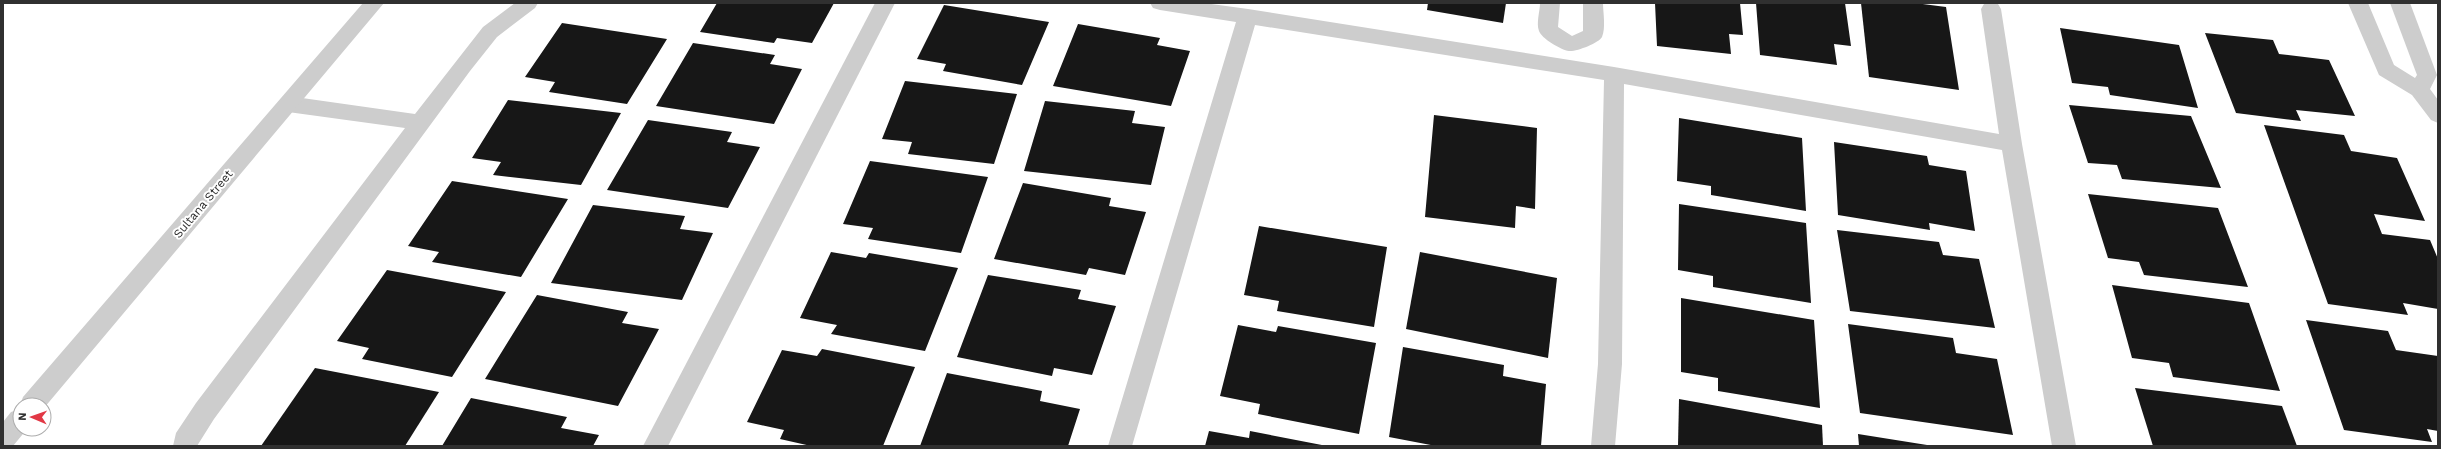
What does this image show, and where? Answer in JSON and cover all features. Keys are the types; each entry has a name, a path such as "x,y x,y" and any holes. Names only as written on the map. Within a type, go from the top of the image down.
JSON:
{"street":[{"name":"Sultana Street","path":"39,397 374,3"},
{"path":"185,446 185,441 205,411 490,32 528,3"},
{"path":"655,446 885,3"},
{"path":"1160,3 1614,74 2011,144"},
{"path":"1550,3 1548,30 1570,44"},
{"path":"1570,44 1593,34 1593,3"},
{"path":"2358,3 2386,70 2419,90 2438,115"},
{"path":"2400,3 2427,75 2419,90"},
{"path":"1991,9 2011,144 2064,446"},
{"path":"1120,446 1248,16"},
{"path":"1568,67 1570,44"},
{"path":"1603,446 1610,364 1614,74"},
{"path":"288,104 421,123"},
{"path":"3,440 12,429"}],"building":[{"path":"717,3 834,3 812,43 777,38 774,43 700,32"},
{"path":"1428,3 1506,3 1503,23 1427,10"},
{"path":"1655,3 1740,3 1743,35 1729,34 1731,54 1657,46"},
{"path":"1756,3 1845,3 1851,46 1834,44 1837,65 1760,55"},
{"path":"1861,3 1915,3 1946,7 1959,90 1869,77"},
{"path":"944,5 1049,22 1022,85 943,71 946,64 917,59"},
{"path":"562,23 667,39 627,104 549,92 555,82 525,77"},
{"path":"1078,24 1160,38 1157,45 1190,51 1171,106 1053,86"},
{"path":"2060,28 2179,45 2198,108 2110,95 2108,87 2072,83"},
{"path":"2205,33 2273,40 2279,54 2329,60 2355,116 2296,110 2301,121 2236,113"},
{"path":"693,43 775,55 770,64 802,69 774,124 656,106"},
{"path":"905,81 1017,94 994,164 908,154 912,142 882,139"},
{"path":"508,100 621,113 581,185 493,175 501,162 472,158"},
{"path":"1045,101 1135,111 1132,123 1165,127 1151,185 1024,171"},
{"path":"2069,105 2191,116 2221,188 2122,179 2117,165 2088,163"},
{"path":"1434,115 1537,128 1535,209 1516,206 1515,228 1425,217"},
{"path":"1679,118 1802,138 1806,211 1711,195 1711,186 1677,181"},
{"path":"648,120 732,132 727,142 760,147 728,208 607,190"},
{"path":"2264,125 2344,135 2351,151 2397,158 2425,221 2374,214 2382,234 2430,240 2438,259 2438,309 2403,303 2408,315 2328,304"},
{"path":"1834,142 1927,156 1929,165 1966,171 1975,231 1929,223 1930,230 1838,215"},
{"path":"870,161 988,177 961,253 868,239 873,228 843,224"},
{"path":"452,181 568,199 521,277 432,262 439,252 408,246"},
{"path":"1023,183 1111,198 1109,206 1146,212 1125,275 1089,268 1086,275 994,259"},
{"path":"2088,194 2218,208 2248,287 2144,275 2139,262 2108,258"},
{"path":"1679,204 1806,223 1811,303 1713,287 1713,276 1678,270"},
{"path":"593,205 685,216 680,229 713,233 682,300 551,283"},
{"path":"1259,226 1387,247 1374,327 1277,311 1279,301 1244,295"},
{"path":"1837,230 1939,242 1943,255 1979,259 1995,328 1850,311"},
{"path":"831,252 866,258 869,253 958,268 925,351 831,334 837,325 800,318"},
{"path":"1420,252 1557,278 1548,358 1406,329"},
{"path":"387,270 506,292 452,377 362,359 369,348 337,341"},
{"path":"988,275 1081,290 1078,299 1116,306 1092,375 1054,368 1052,376 957,357"},
{"path":"2112,285 2249,303 2280,391 2173,377 2169,363 2132,358"},
{"path":"537,295 628,312 622,323 659,329 618,406 485,379"},
{"path":"1681,298 1814,320 1820,408 1718,391 1718,378 1681,372"},
{"path":"2306,320 2388,331 2396,350 2438,356 2438,431 2427,429 2432,442 2344,430"},
{"path":"1848,324 1953,338 1956,353 1997,359 2013,435 1860,413"},
{"path":"1238,325 1276,332 1278,326 1376,343 1359,434 1258,414 1260,404 1220,396"},
{"path":"1403,347 1504,365 1503,376 1546,384 1541,446 1436,446 1389,437"},
{"path":"822,349 915,367 883,446 811,446 780,439 784,430 747,422 782,350 817,356"},
{"path":"315,368 439,392 405,446 261,446"},
{"path":"947,373 1042,391 1040,401 1080,409 1068,446 920,446"},
{"path":"2135,388 2282,406 2297,446 2153,446"},
{"path":"471,398 567,417 561,428 599,435 593,446 442,446"},
{"path":"1679,399 1822,425 1823,446 1678,446"},
{"path":"1209,431 1249,438 1250,431 1327,446 1205,446"},
{"path":"1858,434 1927,445 1927,446 1859,446"}]}
